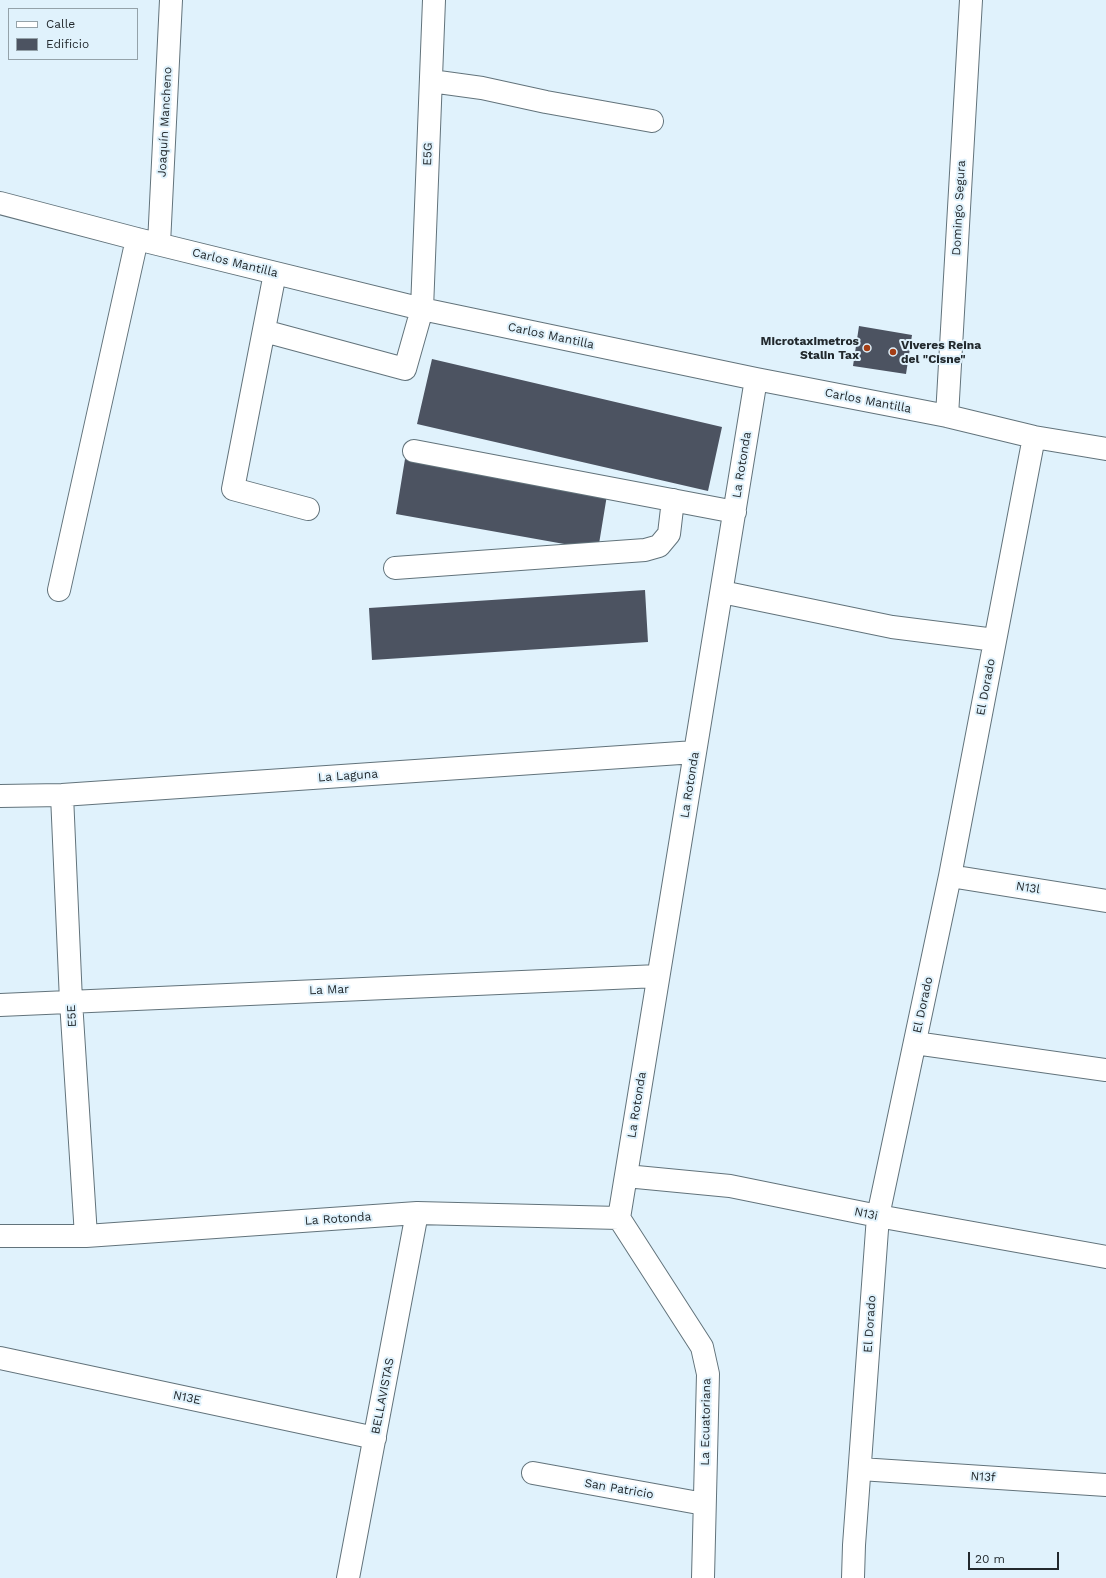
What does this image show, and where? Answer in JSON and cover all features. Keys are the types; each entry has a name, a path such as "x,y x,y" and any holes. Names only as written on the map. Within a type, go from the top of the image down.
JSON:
{"street":[{"name":"Joaquín Mancheno","path":"159,244 171,0"},
{"name":"E5G","path":"270,333 405,369 422,309 434,0"},
{"name":"Domingo Segura","path":"947,416 971,0"},
{"path":"431,80 482,88 546,102 652,121"},
{"name":"Carlos Mantilla","path":"0,203 137,239 422,309 756,379 947,416 1034,437 1106,449"},
{"path":"59,590 137,239"},
{"path":"283,275 233,489 308,509"},
{"name":"La Rotonda","path":"0,1236 86,1236 417,1213 619,1218 756,379"},
{"name":"El Dorado","path":"853,1578 854,1545 878,1216 950,876 1034,437"},
{"path":"414,451 735,512"},
{"path":"395,568 645,550 659,546 669,534 673,500"},
{"path":"722,592 892,627 995,640"},
{"name":"La Laguna","path":"0,796 62,795 695,752"},
{"name":"E5E","path":"62,795 71,1001 86,1236"},
{"name":"N13l","path":"950,876 1106,901"},
{"name":"La Mar","path":"0,1005 658,976"},
{"path":"915,1044 1106,1070"},
{"name":"N13i","path":"626,1176 730,1186 878,1216 1106,1257"},
{"name":"BELLAVISTAS","path":"348,1578 417,1213"},
{"name":"La Ecuatoriana","path":"619,1218 702,1347 708,1374 702,1578"},
{"name":"N13E","path":"0,1358 375,1438"},
{"name":"N13f","path":"860,1469 1106,1484"},
{"name":"San Patricio","path":"533,1473 704,1504"}],"building":[{"path":"859,326 912,335 906,374 853,366"},
{"path":"432,359 722,427 708,491 417,424"},
{"path":"405,459 607,495 598,550 396,514"},
{"path":"645,590 648,642 372,660 369,608"}],"place":[{"name":"Microtaximetros Stalin Tax","path":"867,348"},
{"name":"Viveres Reina del \"Cisne\"","path":"893,352"}]}
